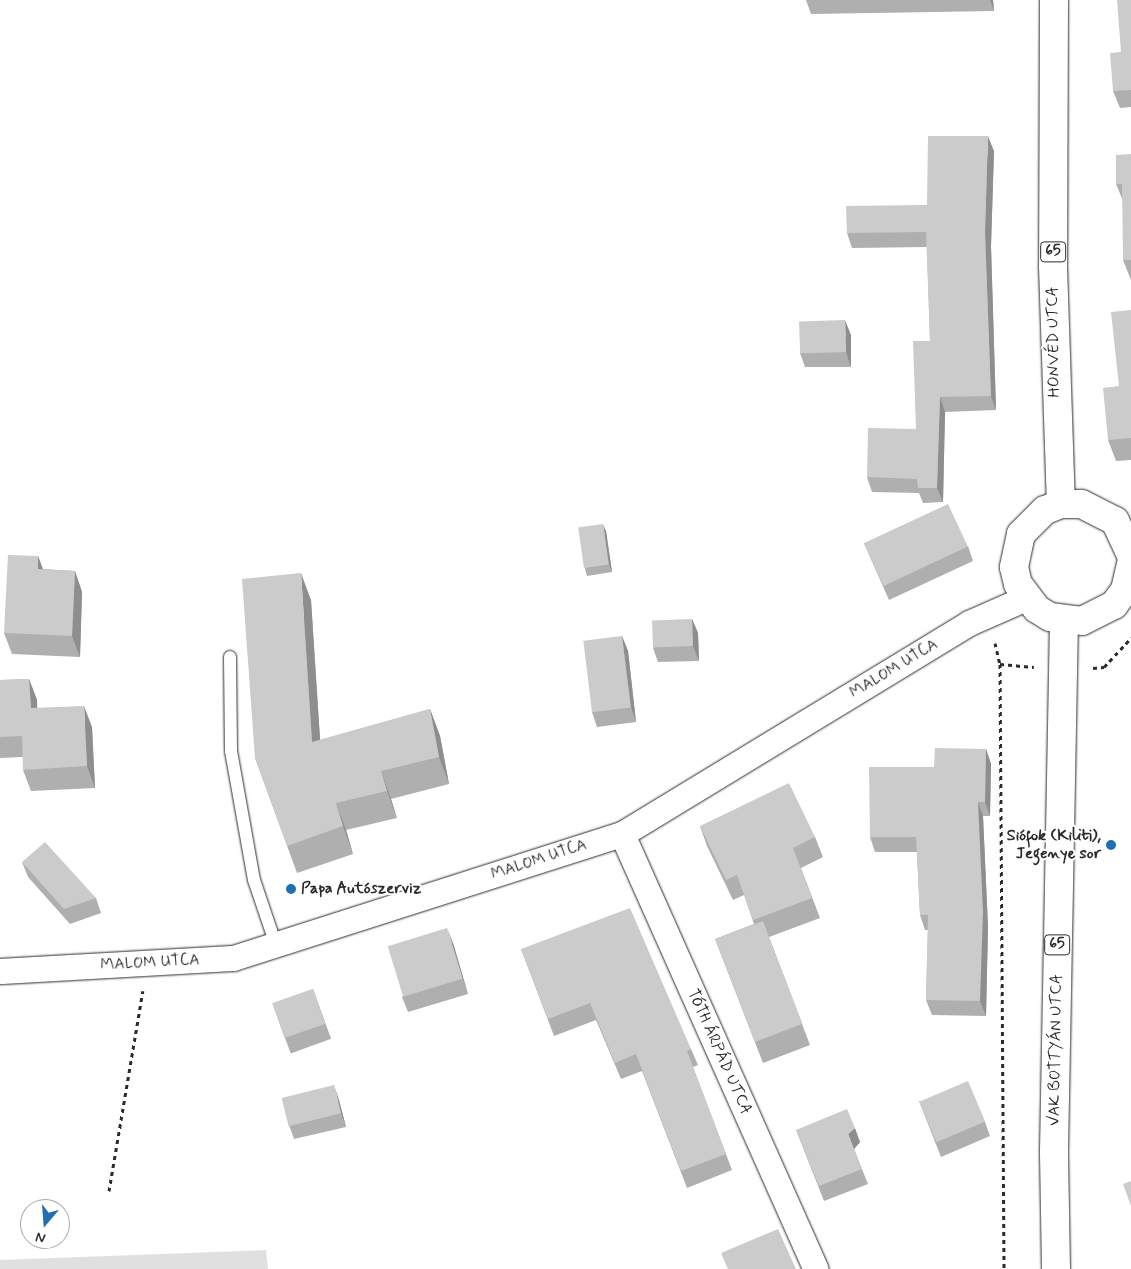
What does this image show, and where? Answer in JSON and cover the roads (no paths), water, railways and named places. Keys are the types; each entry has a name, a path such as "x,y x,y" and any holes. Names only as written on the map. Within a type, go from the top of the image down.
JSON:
{"main road":[{"name":"HONVÉD UTCA","path":"1054,0 1053,285 1061,504"},
{"path":"1129,542 1099,510 1061,504 1031,520 1018,542 1014,567 1026,598 1050,617 1064,621 1091,618 1114,605 1125,590 1131,564"},
{"name":"VAK BOTTYÁN UTCA","path":"1056,1269 1064,621"}],"street":[{"name":"MALOM UTCA","path":"0,971 233,958 622,834 969,623 1026,598"},
{"name":"TÓTH ÁRPÁD UTCA","path":"622,834 816,1269"}],"lane":[{"path":"230,657 231,752 254,880 276,945"}],"place":[{"name":"Siófok (Kiliti), Jegenye sor","path":"1111,845"},
{"name":"Papa Autószerviz","path":"291,889"}]}
